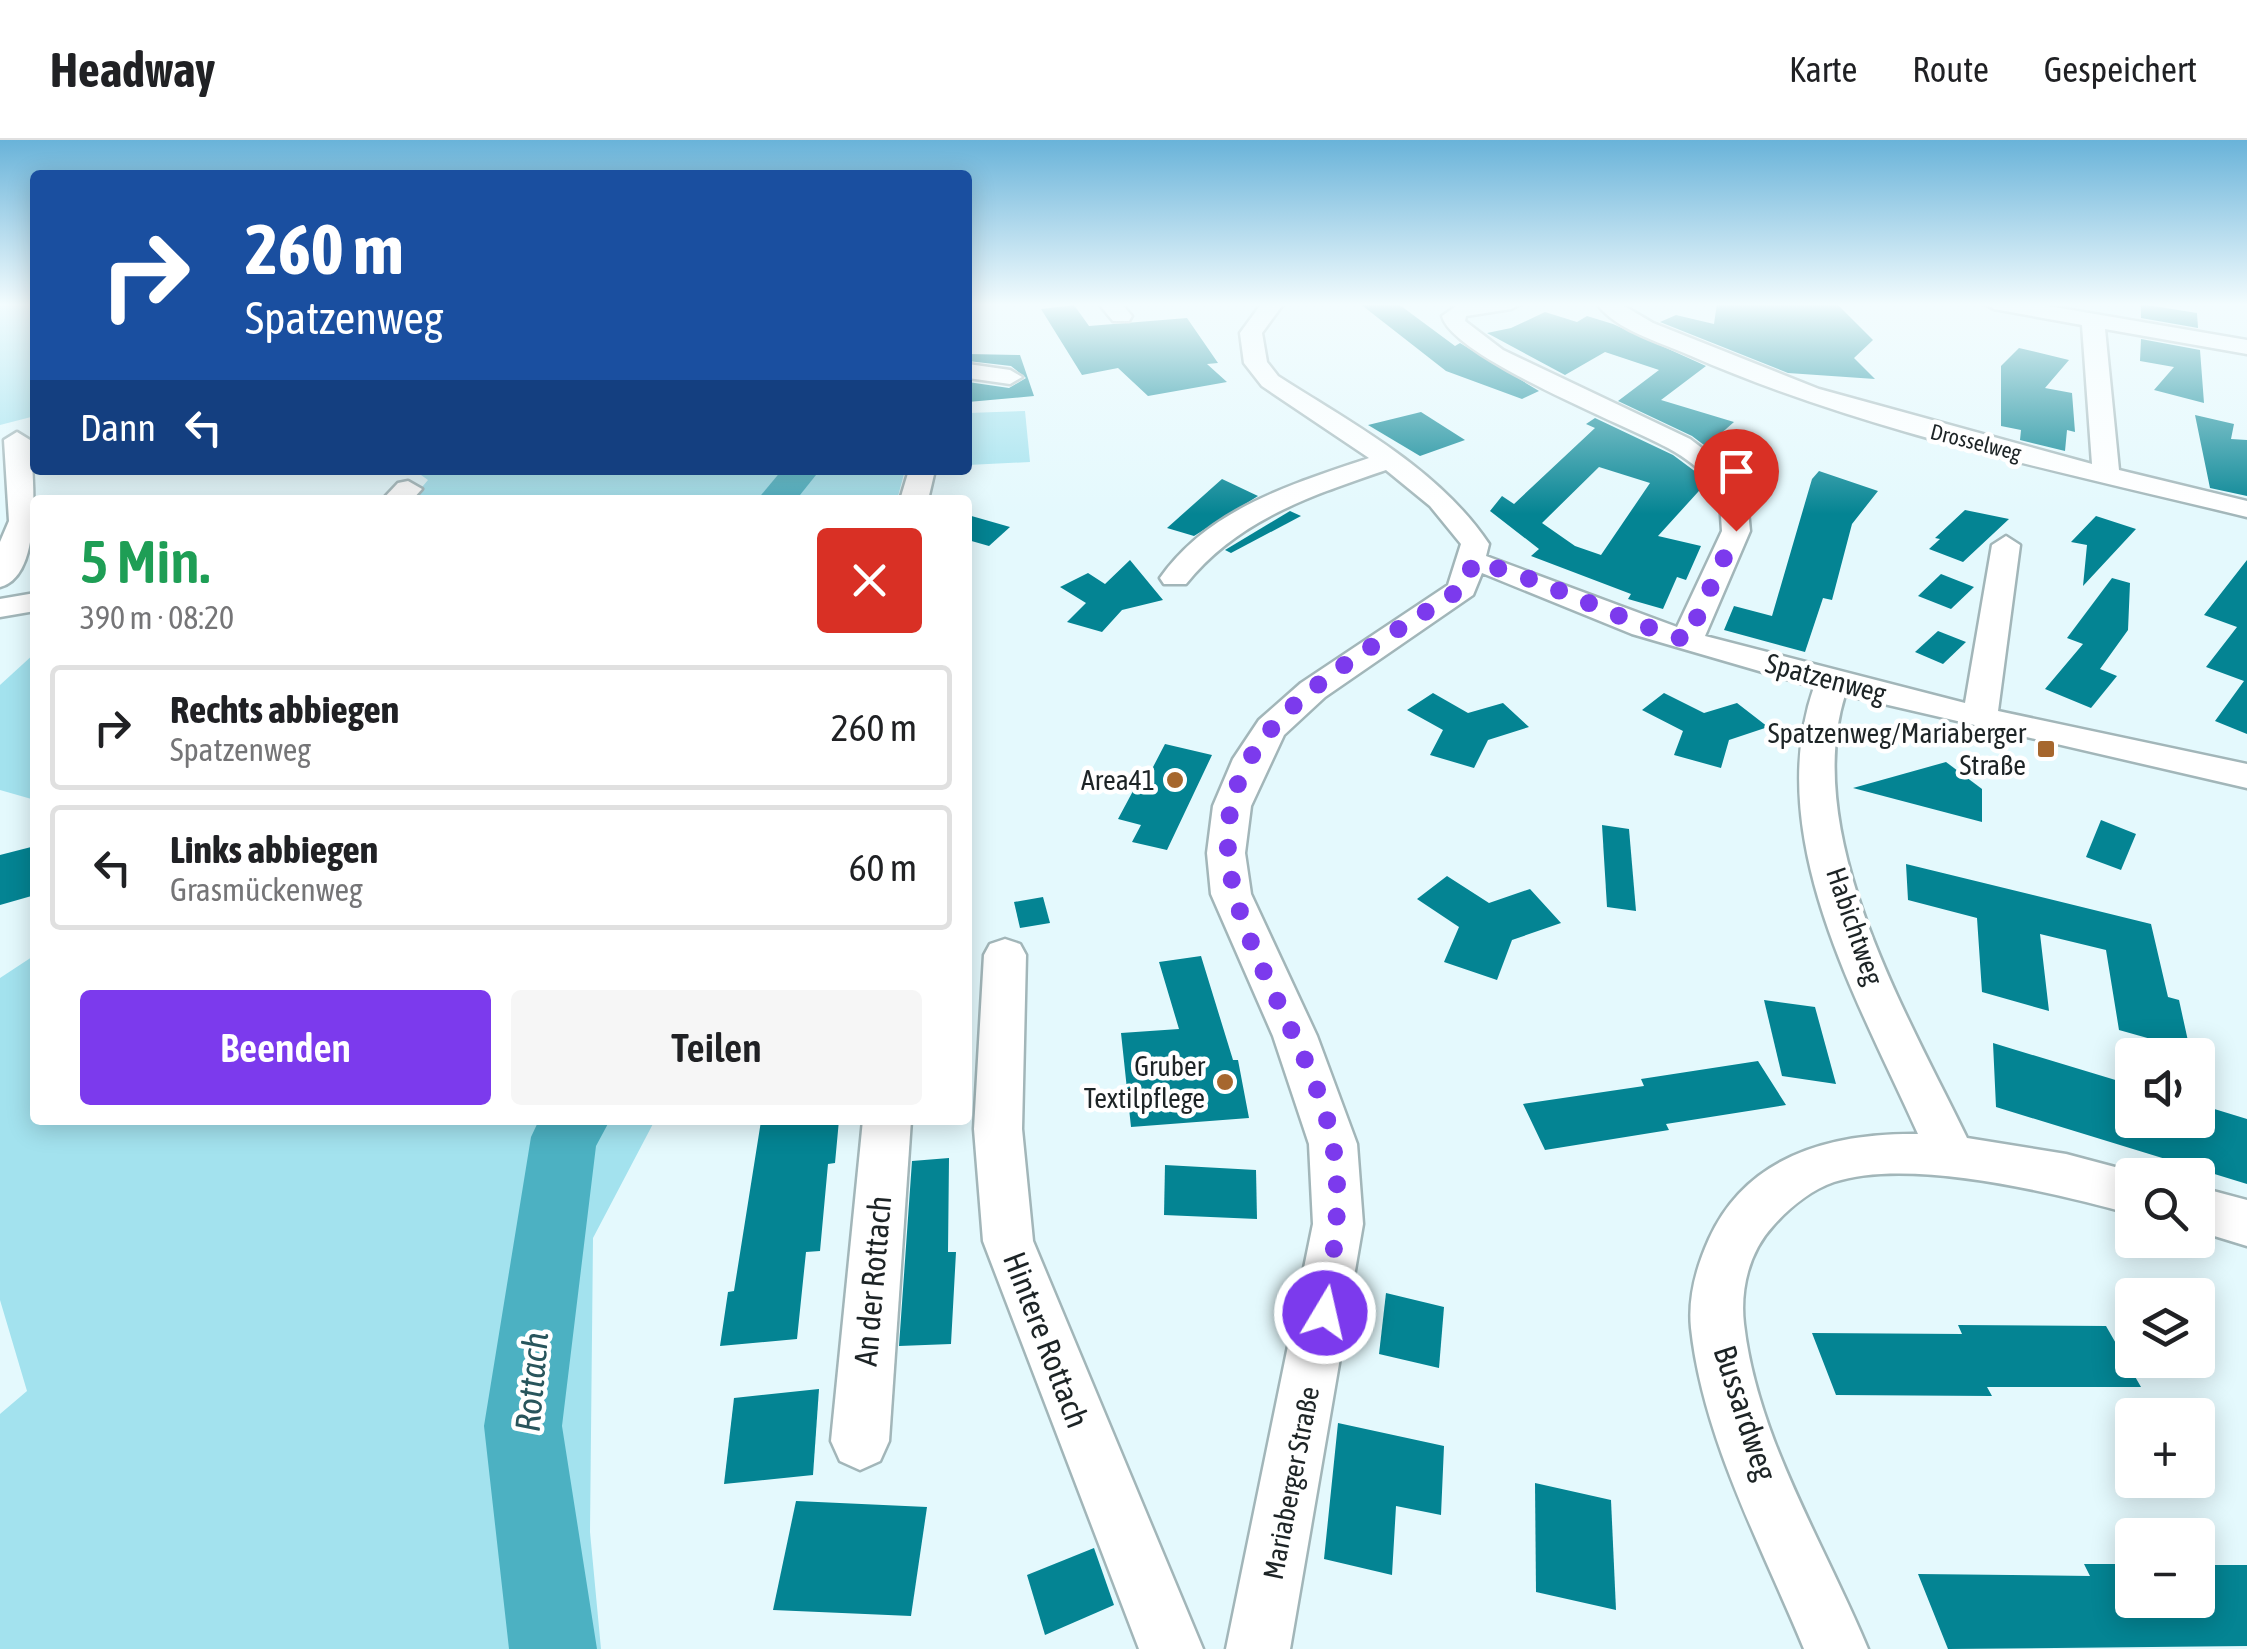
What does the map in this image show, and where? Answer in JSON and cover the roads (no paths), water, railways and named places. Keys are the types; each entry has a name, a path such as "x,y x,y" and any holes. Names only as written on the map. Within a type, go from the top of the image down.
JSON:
{"street":[{"path":"985,373 1010,377"},
{"path":"1264,373 1386,461 1467,528 1475,544 1474,562"},
{"path":"1533,373 1681,444 1732,480 1736,531 1687,640"},
{"name":"Drosselweg","path":"1750,373 1880,417 2247,509"},
{"path":"2098,373 2106,474"},
{"path":"0,578 23,521 18,440"},
{"path":"1175,578 1197,549 1222,532 1269,506 1386,461"},
{"path":"1980,718 2006,545"},
{"name":"Spatzenweg","path":"1474,562 1543,582 1640,626 1833,681 1980,718 2247,776"},
{"name":"Mariaberger Straße","path":"1258,1649 1338,1224 1333,1144 1295,1036 1232,894 1226,853 1232,806 1251,759 1272,728 1313,690 1462,588 1474,562"},
{"path":"0,608 30,603"},
{"name":"Habichtweg","path":"1833,681 1817,738 1818,806 1842,899 1871,978 1952,1158"},
{"name":"Hintere Rottach","path":"992,976 998,1129 1008,1241 1171,1649"},
{"name":"An der Rottach","path":"860,1441 886,1125"},
{"name":"Bussardweg","path":"1836,1649 1747,1434 1718,1333 1719,1275 1738,1229 1762,1201 1804,1172 1852,1156 1952,1158 2115,1189"},
{"path":"2215,1215 2247,1223"}],"waterway":[{"name":"Rottach","path":"780,495 798,475"},
{"name":"Rottach","path":"553,1649 523,1426 564,1137 574,1125"}],"place":[{"name":"Spatzenweg/Mariaberger Straße","path":"2046,749"},
{"name":"Area41","path":"1175,780"},
{"name":"Gruber Textilpflege","path":"1225,1082"}]}
